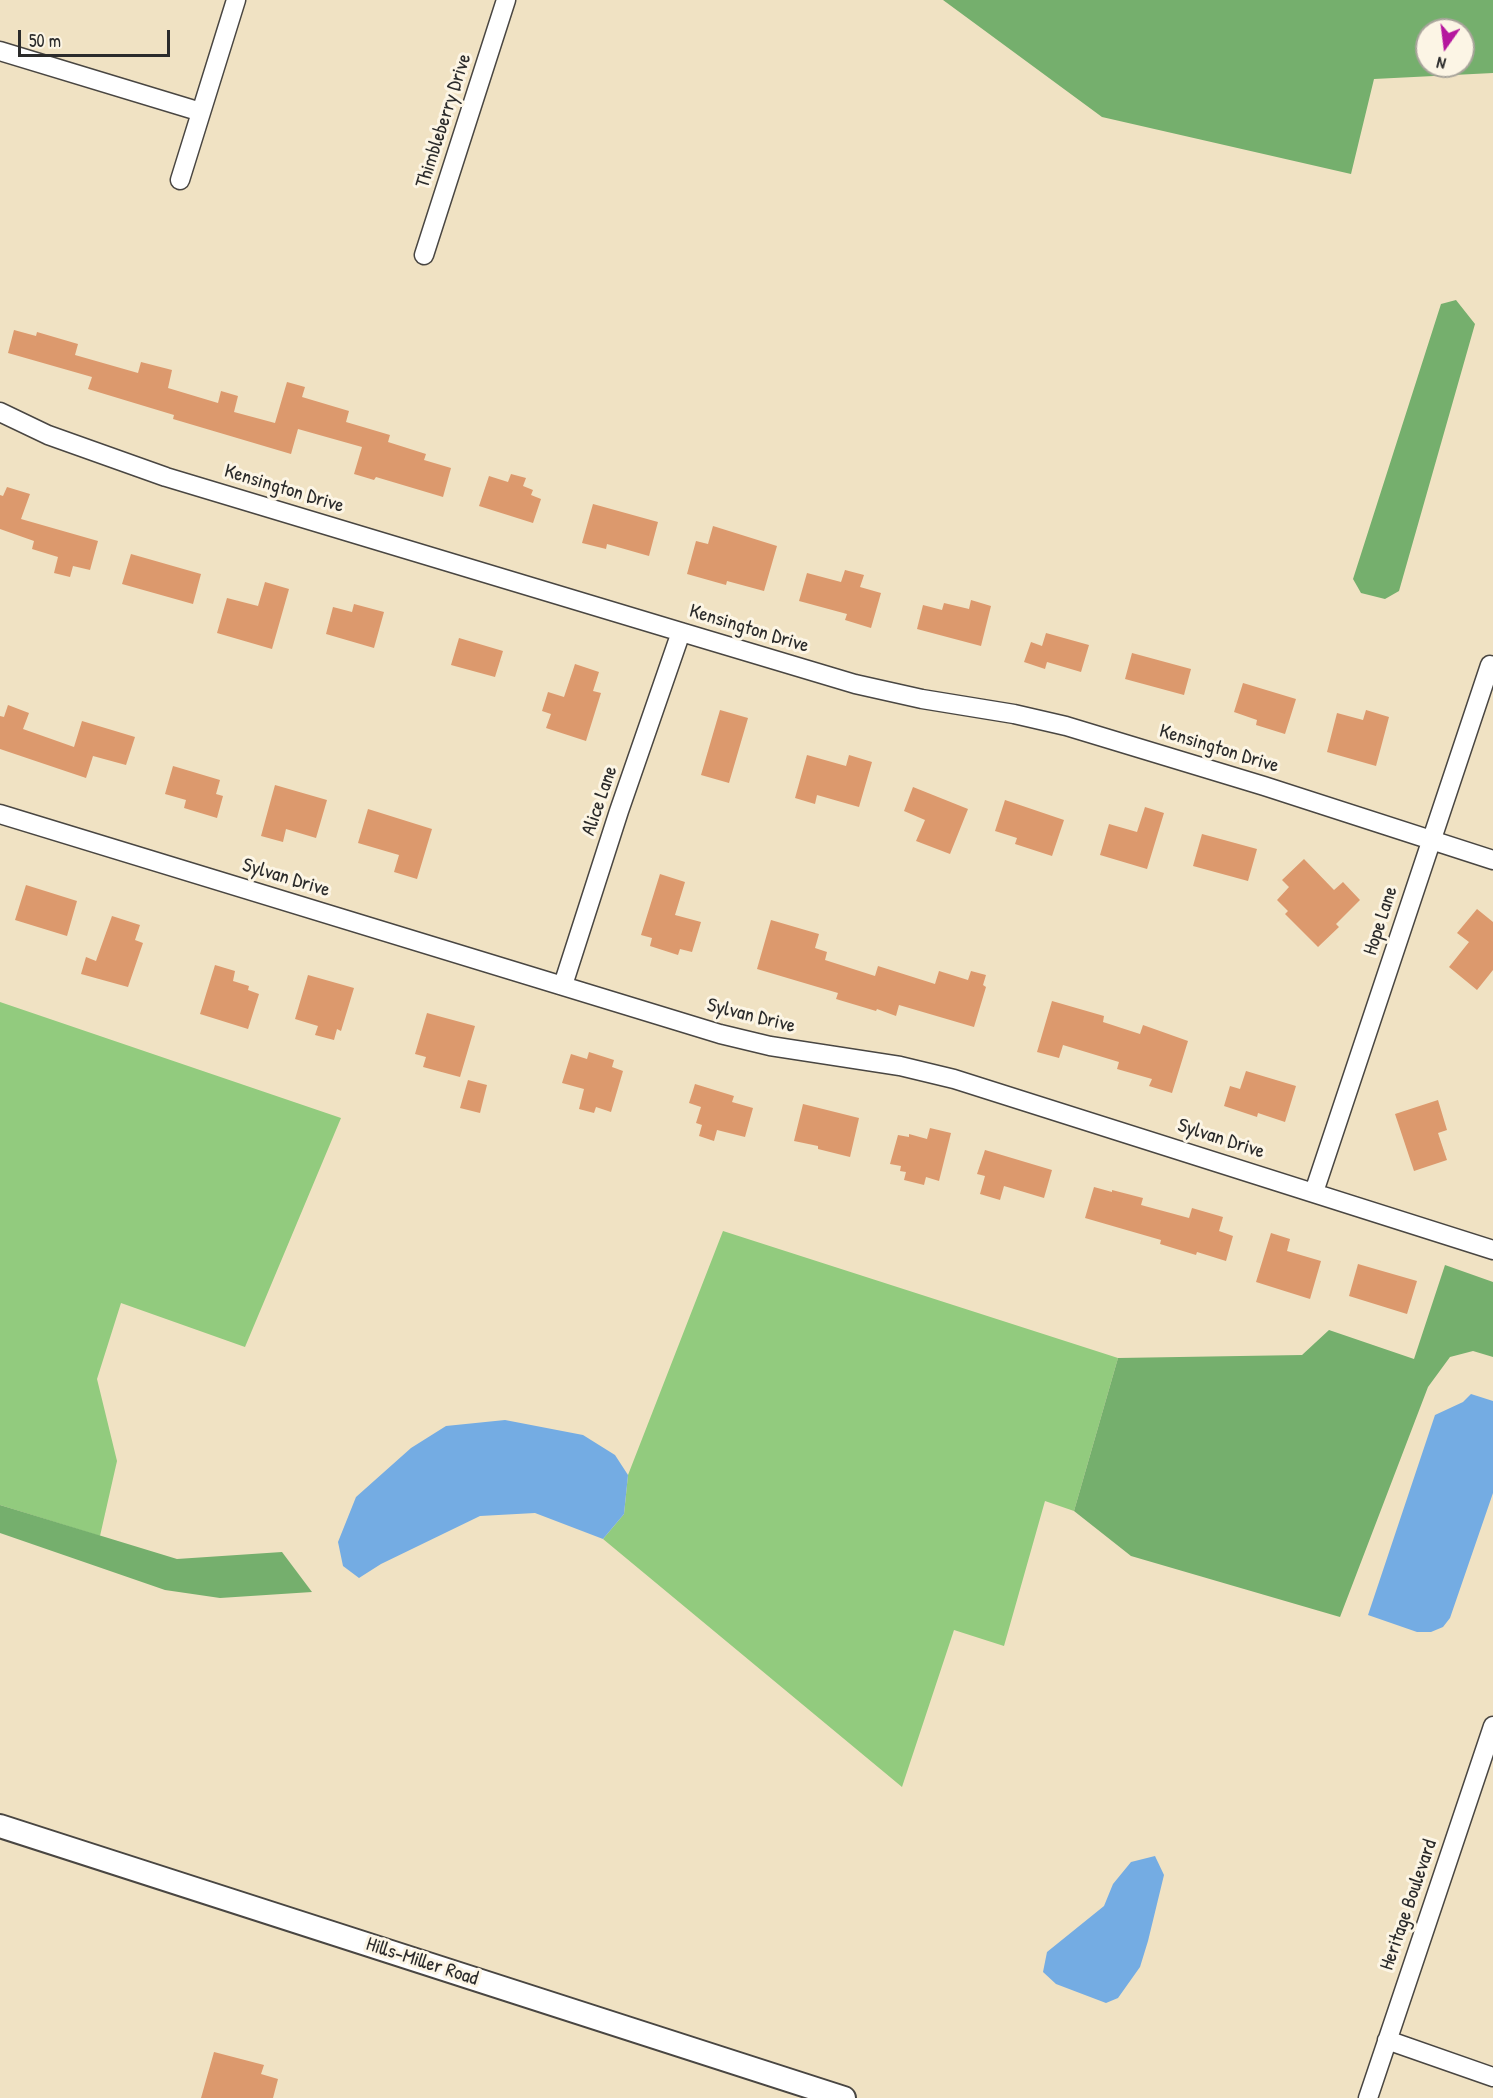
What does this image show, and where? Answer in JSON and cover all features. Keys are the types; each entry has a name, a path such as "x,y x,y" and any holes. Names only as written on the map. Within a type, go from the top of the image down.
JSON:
{"street":[{"path":"180,180 236,0"},
{"name":"Thimbleberry Drive","path":"424,255 506,0"},
{"path":"0,51 201,112"},
{"name":"Kensington Drive","path":"0,412 48,435 128,465 681,632 855,684 1066,726 1493,860"},
{"name":"Alice Lane","path":"563,985 681,632"},
{"name":"Hope Lane","path":"1314,1192 1490,665"},
{"name":"Sylvan Drive","path":"0,814 734,1038 770,1046 900,1066 954,1079 1493,1250"},
{"name":"Heritage Boulevard","path":"1368,2098 1485,1772 1493,1726"},
{"name":"Hills-Miller Road","path":"0,1826 844,2098"},
{"path":"1387,2040 1493,2077"}],"green space":[{"path":"943,0 1493,0 1493,73 1475,74 1475,18 1415,18 1415,77 1374,79 1351,174 1102,117"},
{"path":"1456,300 1475,324 1399,591 1385,599 1361,593 1353,579 1441,304"},
{"path":"0,1002 341,1118 245,1347 121,1303 97,1379 117,1461 100,1536 0,1505"},
{"path":"723,1231 1118,1358 1074,1511 1045,1501 1004,1646 954,1630 902,1787 603,1539 624,1514 628,1475"},
{"path":"1445,1265 1493,1282 1493,1357 1473,1351 1450,1357 1428,1387 1340,1617 1131,1556 1074,1511 1118,1358 1302,1355 1329,1330 1414,1359"},
{"path":"0,1505 177,1559 282,1552 312,1592 220,1598 165,1590 0,1533"}],"water":[{"path":"1471,1394 1493,1401 1493,1493 1450,1618 1443,1627 1431,1632 1417,1632 1368,1615 1435,1415 1463,1402"},
{"path":"505,1420 583,1435 615,1455 628,1475 624,1514 603,1539 535,1513 480,1516 381,1564 359,1578 343,1566 338,1542 356,1497 411,1448 446,1426"},
{"path":"1155,1856 1164,1875 1148,1941 1140,1967 1118,1998 1106,2003 1056,1984 1043,1972 1047,1952 1104,1906 1113,1884 1131,1862"}],"building":[{"path":"14,330 36,336 37,332 78,344 75,355 138,373 141,362 172,370 168,388 218,403 221,391 238,396 234,412 275,423 287,382 305,387 302,397 349,411 346,422 390,435 388,442 426,454 424,460 451,468 443,497 376,477 374,480 354,474 362,447 298,429 291,454 173,419 174,415 88,389 92,377 8,353"},
{"path":"511,474 526,478 523,486 533,490 531,495 541,499 533,523 479,506 489,476 508,482"},
{"path":"7,487 30,494 21,519 98,541 90,570 73,566 70,577 54,573 58,557 32,549 34,541 0,529 0,495 3,496"},
{"path":"593,504 658,522 649,556 607,544 606,549 582,543"},
{"path":"713,526 777,546 764,591 727,581 726,585 687,574 696,541 708,544"},
{"path":"131,554 201,574 193,604 122,584"},
{"path":"845,570 864,575 860,587 881,593 871,628 845,620 847,614 799,601 807,573 841,582"},
{"path":"265,582 289,589 272,649 217,633 227,598 258,606"},
{"path":"971,600 991,606 981,646 917,629 923,605 942,610 944,603 969,609"},
{"path":"354,604 384,612 374,648 326,634 333,607 352,612"},
{"path":"1046,633 1089,645 1081,672 1047,662 1045,669 1024,662 1031,642 1042,646"},
{"path":"459,638 503,651 495,677 451,665"},
{"path":"1132,653 1191,669 1184,695 1125,679"},
{"path":"575,664 599,672 593,691 601,693 586,741 546,728 551,714 542,711 548,692 564,697"},
{"path":"1243,683 1296,699 1285,734 1256,725 1257,720 1234,712"},
{"path":"8,705 29,713 23,729 74,747 82,721 135,737 126,765 93,756 86,778 0,749 0,716 4,717"},
{"path":"720,710 748,718 729,783 701,775"},
{"path":"1366,710 1389,717 1376,766 1327,752 1337,713 1363,720"},
{"path":"807,755 846,766 849,755 872,762 859,807 817,795 815,804 795,798"},
{"path":"173,766 220,780 216,794 223,796 217,818 184,808 186,800 165,794"},
{"path":"275,785 327,800 316,838 286,829 283,842 261,836"},
{"path":"913,787 968,809 950,854 916,841 925,820 904,811"},
{"path":"1005,800 1064,820 1052,856 1015,844 1017,838 995,831"},
{"path":"1145,807 1164,813 1147,869 1100,855 1109,824 1137,832"},
{"path":"368,809 432,829 417,879 394,872 399,855 358,843"},
{"path":"1202,834 1257,849 1248,881 1193,866"},
{"path":"1304,859 1334,890 1343,882 1360,900 1336,924 1339,927 1318,947 1285,914 1288,911 1277,900 1289,887 1282,880"},
{"path":"660,874 685,882 675,915 701,922 692,952 680,949 678,955 650,946 652,938 641,935"},
{"path":"26,885 77,901 67,936 15,920"},
{"path":"1477,909 1493,922 1493,970 1477,990 1449,967 1469,942 1457,933"},
{"path":"112,916 140,925 135,940 143,943 128,987 81,974 86,957 96,961"},
{"path":"771,920 819,934 815,948 827,952 825,960 875,976 878,966 935,984 939,971 968,980 971,971 986,975 983,985 986,987 974,1027 899,1005 896,1016 877,1009 876,1011 836,999 838,993 757,969"},
{"path":"215,965 235,971 233,981 249,986 248,990 259,994 248,1029 200,1014"},
{"path":"308,975 354,988 341,1031 337,1029 334,1040 315,1035 318,1026 295,1019"},
{"path":"1052,1001 1104,1016 1103,1022 1140,1034 1143,1025 1188,1041 1172,1093 1149,1086 1152,1079 1117,1069 1119,1062 1063,1045 1059,1058 1037,1052"},
{"path":"427,1013 475,1026 460,1077 423,1067 426,1057 415,1054"},
{"path":"589,1052 614,1060 612,1067 623,1071 611,1112 596,1107 594,1113 579,1109 584,1089 562,1083 571,1054 587,1059"},
{"path":"1246,1071 1296,1086 1285,1122 1258,1113 1257,1117 1224,1106 1230,1086 1240,1089"},
{"path":"468,1080 487,1085 480,1113 460,1108"},
{"path":"695,1084 734,1096 732,1102 753,1108 745,1137 717,1130 714,1141 699,1136 702,1125 696,1123 701,1107 689,1103"},
{"path":"1438,1100 1447,1130 1438,1133 1447,1160 1414,1171 1395,1114"},
{"path":"803,1104 859,1118 850,1157 794,1141"},
{"path":"930,1128 951,1133 939,1181 926,1177 924,1185 904,1180 906,1172 900,1171 901,1166 890,1164 898,1135 909,1137 909,1134 927,1139"},
{"path":"985,1150 1052,1170 1044,1198 1004,1186 1000,1200 980,1194 985,1176 977,1174"},
{"path":"1094,1187 1143,1198 1141,1205 1189,1218 1192,1208 1223,1217 1219,1231 1233,1236 1226,1261 1197,1252 1196,1255 1160,1244 1161,1240 1085,1218"},
{"path":"1271,1233 1290,1239 1287,1251 1321,1261 1310,1299 1256,1282"},
{"path":"1358,1264 1417,1281 1407,1314 1349,1296"},
{"path":"214,2052 264,2065 261,2074 278,2079 273,2098 201,2098"}]}
